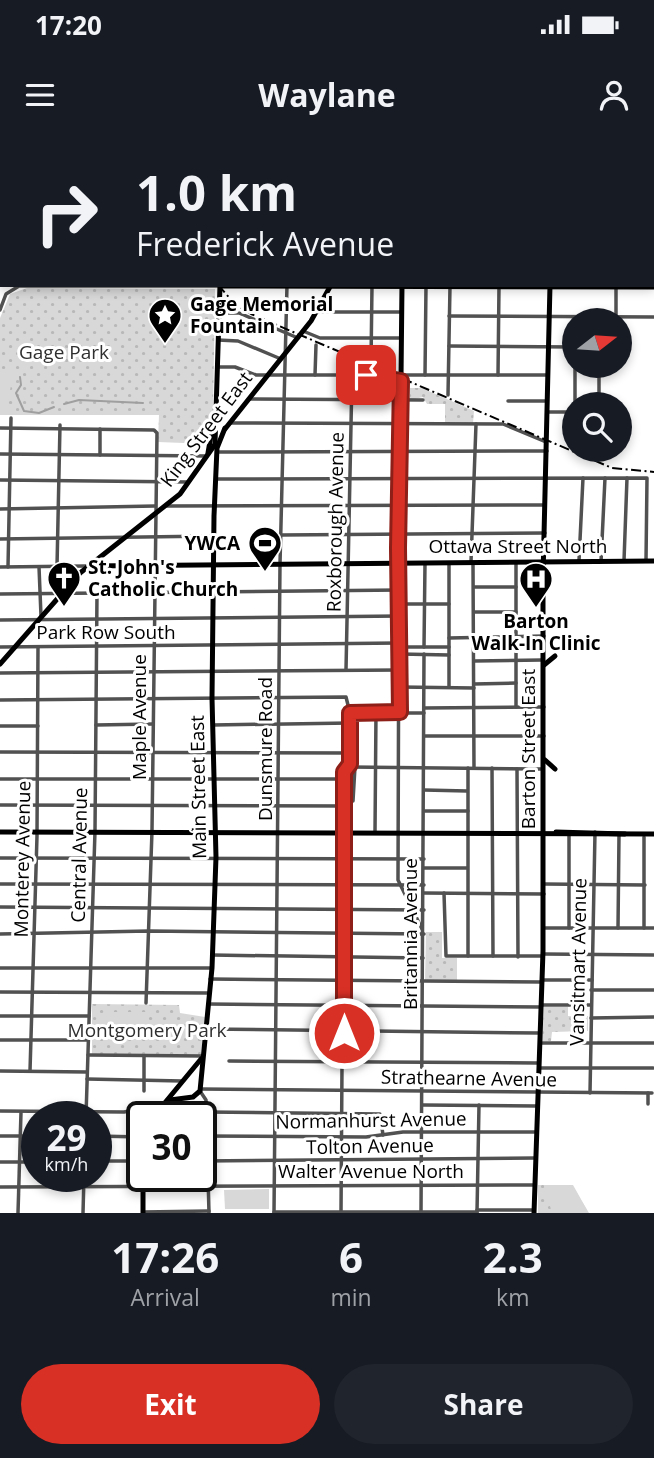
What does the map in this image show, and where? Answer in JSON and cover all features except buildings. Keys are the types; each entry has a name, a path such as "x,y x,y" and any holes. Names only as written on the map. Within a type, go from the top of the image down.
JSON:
{"main road":[{"name":"Main Street East","path":"214,506 220,287"},
{"name":"King Street East","path":"0,664 88,566 155,514 188,483 207,456 216,449 226,428 317,312 330,287"},
{"path":"399,563 402,287"},
{"name":"Barton Street East","path":"534,1212 536,1093 543,955 543,561 550,375 550,287"},
{"path":"616,287 654,287"},
{"path":"207,456 216,408"},
{"path":"216,424 217,434 226,428"},
{"name":"Main Street East","path":"200,1088 212,968 216,857 212,618 216,449"},
{"name":"Ottawa Street North","path":"88,566 654,561"},
{"path":"544,759 555,769 545,770"},
{"path":"0,832 654,834"},
{"path":"544,834 594,833"},
{"name":"Main Street East","path":"170,1100 203,1056"},
{"path":"170,1100 191,1097 200,1088 196,1080 185,1082 183,1090 191,1097"},
{"path":"143,1192 143,1212"}],"street":[{"path":"0,310 12,289 17,287"},
{"name":"Dunsmure Road","path":"274,1212 280,564 285,375 283,356 287,287"},
{"path":"371,362 372,287"},
{"path":"425,375 426,287"},
{"path":"448,396 450,287"},
{"path":"498,375 502,287"},
{"path":"616,287 616,308"},
{"path":"317,312 402,312"},
{"path":"219,313 239,313 298,338"},
{"path":"449,316 562,316"},
{"path":"632,318 654,317"},
{"path":"303,331 320,338 402,338"},
{"path":"218,340 238,341 283,356"},
{"path":"315,375 316,345"},
{"path":"449,346 562,346"},
{"path":"341,354 341,375"},
{"path":"218,367 235,367 254,375 381,375 401,378 425,375 550,375"},
{"name":"Roxborough Avenue","path":"346,670 352,376"},
{"path":"249,398 401,402 423,400"},
{"path":"508,401 549,401"},
{"path":"549,412 562,412"},
{"path":"8,567 11,418"},
{"path":"226,428 284,424 503,424 548,443"},
{"path":"474,768 472,533 476,424"},
{"path":"57,567 60,427"},
{"path":"0,428 100,429 100,455"},
{"name":"Maple Avenue","path":"100,429 156,431 152,831 146,1003"},
{"path":"216,449 283,452 548,451"},
{"path":"0,454 207,456"},
{"path":"579,561 583,478"},
{"path":"601,562 605,478"},
{"path":"624,561 627,478"},
{"path":"216,479 649,479 646,561"},
{"path":"0,480 188,483"},
{"path":"0,509 546,505"},
{"path":"281,535 545,533"},
{"path":"0,538 214,536"},
{"path":"516,562 516,707"},
{"path":"0,934 91,931 423,932 399,884 399,563"},
{"path":"424,647 425,563"},
{"path":"449,563 449,687"},
{"path":"0,567 88,566"},
{"path":"39,567 40,618"},
{"path":"474,587 516,587"},
{"path":"0,594 400,590"},
{"name":"Central Avenue","path":"86,1101 95,805 97,593"},
{"path":"400,604 449,604"},
{"path":"474,612 516,612"},
{"path":"0,620 400,616"},
{"path":"449,638 544,636"},
{"name":"Park Row South","path":"0,647 347,643 449,647"},
{"name":"Monterey Avenue","path":"30,1071 38,805 38,647"},
{"path":"400,654 449,655"},
{"name":"Britannia Avenue","path":"421,1212 425,654"},
{"path":"474,661 544,660"},
{"path":"0,673 400,670"},
{"path":"400,687 516,683"},
{"path":"0,700 346,697 350,713 353,801"},
{"path":"350,713 544,707"},
{"path":"375,833 376,712"},
{"path":"213,725 350,723"},
{"path":"96,725 153,724"},
{"path":"0,726 38,726"},
{"path":"424,736 544,736"},
{"path":"0,752 350,753"},
{"path":"341,1212 346,806 344,771 352,767 545,770"},
{"path":"468,768 468,956"},
{"path":"492,768 493,956"},
{"path":"517,769 518,957"},
{"path":"0,779 344,779"},
{"path":"424,790 467,791"},
{"path":"0,805 346,806"},
{"path":"424,811 468,811"},
{"name":"Vansitmart Avenue","path":"590,1093 594,833"},
{"path":"618,928 622,834"},
{"path":"569,835 569,928"},
{"path":"644,837 644,928"},
{"path":"0,858 424,859"},
{"path":"424,868 468,868"},
{"path":"0,884 424,885"},
{"path":"544,884 645,885"},
{"path":"424,893 544,894"},
{"path":"444,893 444,955 654,955"},
{"path":"0,907 424,909"},
{"path":"543,928 654,928"},
{"path":"212,956 423,958"},
{"path":"0,968 212,968"},
{"path":"211,979 592,980"},
{"path":"592,990 654,990"},
{"path":"0,992 209,993"},
{"path":"208,1004 591,1005"},
{"path":"0,1016 89,1016"},
{"path":"591,1018 654,1017"},
{"path":"206,1029 539,1033"},
{"path":"0,1040 88,1040"},
{"path":"538,1043 654,1043"},
{"path":"88,1055 203,1056"},
{"path":"144,1056 144,1091"},
{"path":"229,1061 423,1062 653,1068"},
{"path":"0,1071 87,1072"},
{"path":"87,1079 185,1082"},
{"path":"200,1088 205,1101"},
{"name":"Strathearne Avenue","path":"200,1088 650,1093"},
{"path":"207,1101 210,1089"},
{"path":"648,1104 650,1093"},
{"path":"191,1097 204,1098 205,1101"},
{"path":"423,1105 536,1106"},
{"path":"477,1212 479,1105"},
{"path":"0,1111 21,1112 18,1213"},
{"path":"217,1112 382,1114 383,1135"},
{"name":"Normanhurst Avenue","path":"217,1136 342,1137 423,1132 536,1132"},
{"path":"0,1136 20,1136"},
{"name":"Tolton Avenue","path":"217,1160 535,1158"},
{"path":"0,1162 19,1162"},
{"name":"Walter Avenue North","path":"217,1185 535,1185"},
{"name":"Walter Avenue North","path":"0,1187 19,1187"},
{"path":"83,1213 84,1192"},
{"path":"143,1212 209,1212 208,1192"},
{"path":"274,1212 534,1212"}],"green space":[{"name":"Gage Park","path":"27,288 215,289 213,418 209,444 158,442 159,415 0,415 0,318 10,294"},
{"path":"0,371 13,373 6,414 0,413"},
{"path":"410,388 422,388 474,411 473,423 445,422 445,404 427,404 423,397 410,400"},
{"path":"426,932 442,932 442,958 457,958 457,980 425,980"},
{"name":"Montgomery Park","path":"92,1004 179,1005 180,1013 205,1017 201,1055 92,1054"},
{"path":"544,1007 568,1007 568,1016 588,1016 588,1031 552,1032 551,1041 542,1041"},
{"path":"106,1012 146,1012 146,1037 127,1033 120,1038 108,1039"},
{"path":"538,1185 572,1185 589,1213 538,1213"},
{"path":"544,1185 573,1185 587,1210 552,1213"},
{"path":"269,1189 269,1209 225,1209 224,1190"}],"waterway":[{"path":"20,377 21,385 16,393 24,411 39,413 54,407"},
{"path":"64,404 79,400 143,403"}],"railway":[{"path":"220,287 235,304 251,314 612,468 654,472"}],"place":[{"name":"Gage Memorial Fountain","path":"165,345"},
{"name":"YWCA","path":"265,573"},
{"name":"St. John's Catholic Church","path":"64,608"},
{"name":"Barton Walk-In Clinic","path":"536,609"}],"route":[{"path":"344,1033 344,772 345,768 350,767 350,713 400,712 398,548 401,381 366,375"}]}
